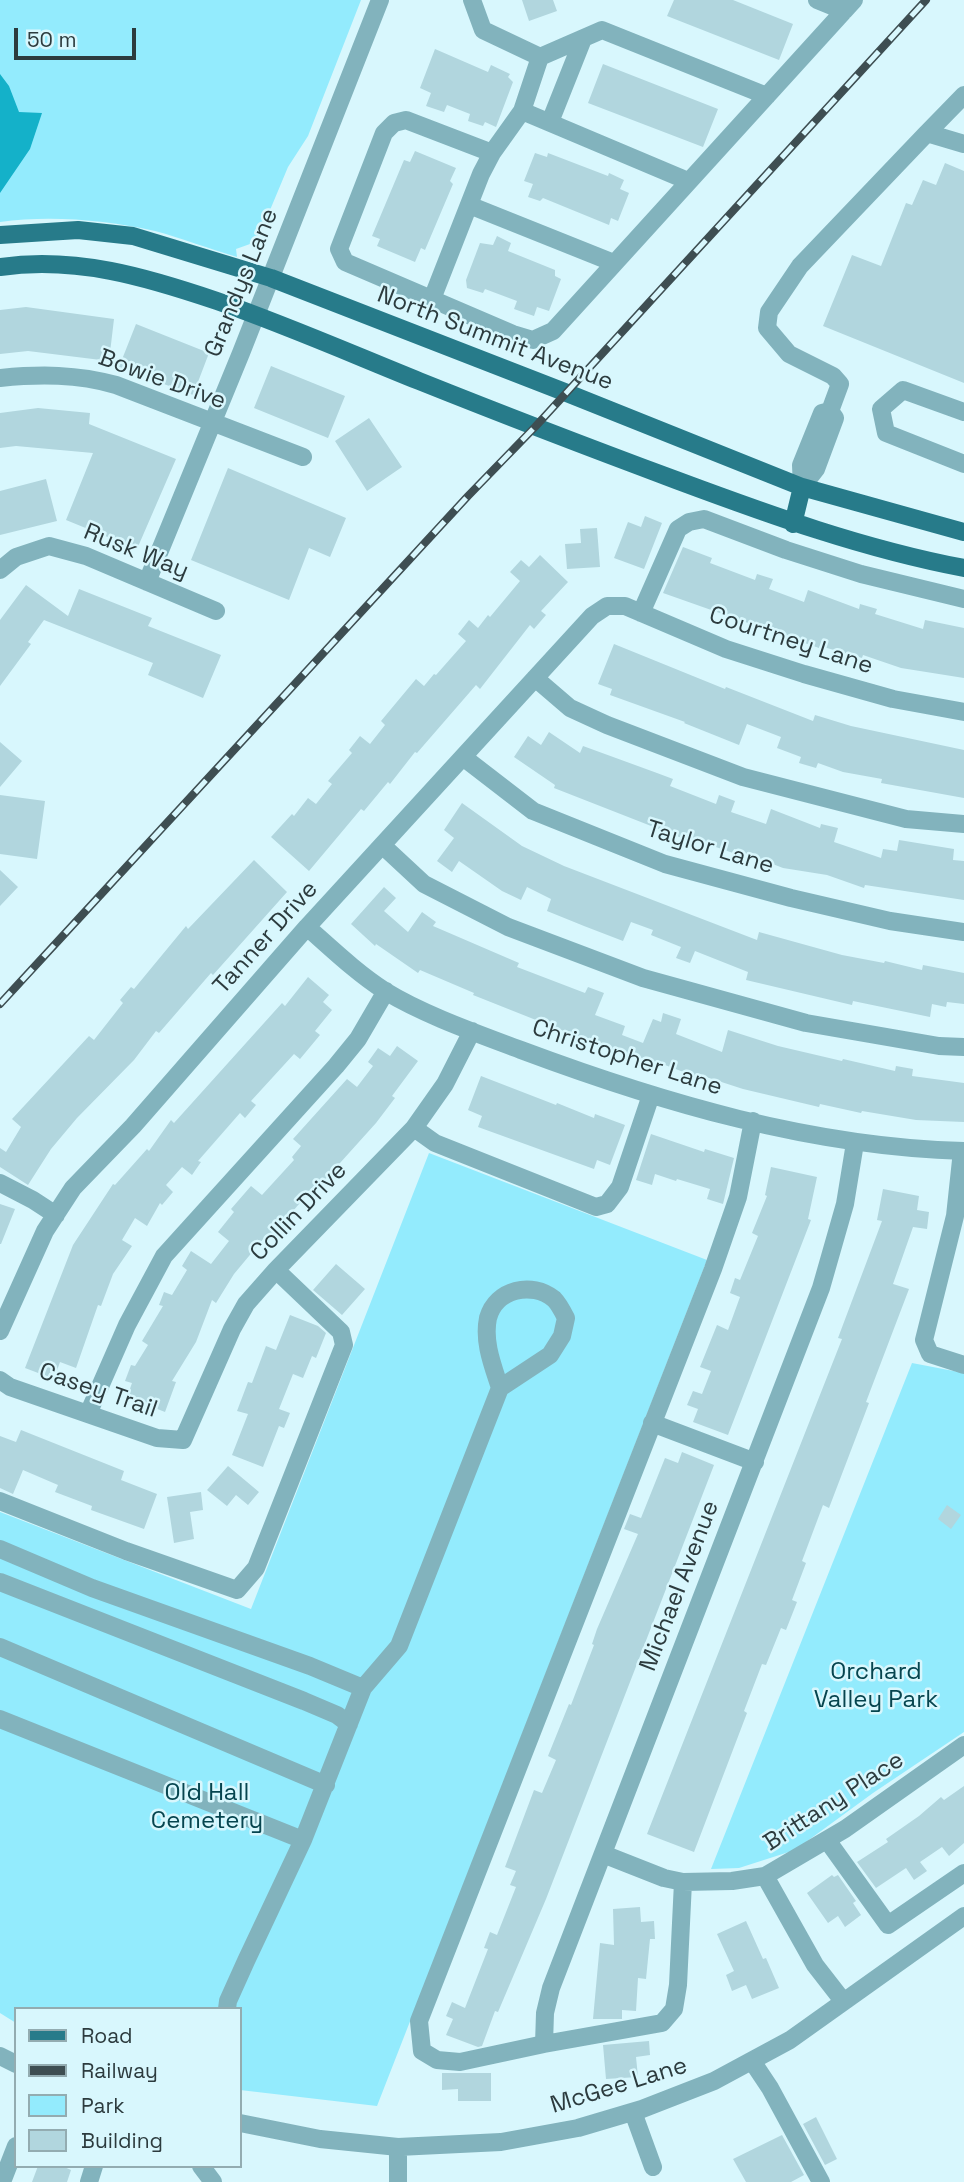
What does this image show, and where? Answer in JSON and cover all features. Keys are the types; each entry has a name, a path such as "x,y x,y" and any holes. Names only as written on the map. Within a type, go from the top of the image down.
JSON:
{"main road":[{"name":"North Summit Avenue","path":"0,235 78,230 133,236 271,278 802,487 964,531"},
{"path":"0,267 55,263 152,279 256,315 535,427 793,524 838,538 964,568"},
{"path":"793,524 802,487"}],"street":[{"name":"Grandys Lane","path":"147,582 271,278 380,0"},
{"path":"472,0 483,30 540,57 602,30 767,96"},
{"path":"817,0 849,6"},
{"path":"492,153 406,120 394,123 384,133 339,249 345,262 513,334 533,340 553,331 849,6"},
{"path":"550,122 583,39"},
{"path":"432,299 468,205 492,153 522,111 540,57"},
{"path":"802,487 816,469 835,418 830,411 839,384 833,376 789,354 767,328 769,312 800,266 964,95"},
{"path":"522,111 688,181"},
{"path":"927,133 964,144"},
{"path":"468,205 614,263"},
{"name":"Bowie Drive","path":"0,378 59,375 89,377 303,457"},
{"path":"964,412 904,390 881,409 886,433 964,464"},
{"path":"641,613 678,529 689,522 704,519 786,551 861,574 964,599"},
{"name":"Rusk Way","path":"0,570 16,557 49,546 86,556 216,611"},
{"name":"Courtney Lane","path":"607,606 625,606 726,649 804,674 892,699 964,712"},
{"name":"Tanner Drive","path":"0,1331 45,1231 73,1188 133,1126 307,927 535,678 592,616 607,606"},
{"path":"535,678 570,708 743,778 906,818 964,824"},
{"name":"Taylor Lane","path":"463,757 533,811 665,864 877,918 964,932"},
{"path":"382,845 424,884 508,928 643,978 806,1023 939,1046 964,1046"},
{"name":"Christopher Lane","path":"307,927 350,965 386,991 472,1031 651,1095 701,1110 855,1143 963,1151"},
{"path":"88,1414 127,1325 164,1256 336,1066 358,1039 386,991"},
{"name":"Collin Drive","path":"183,1440 232,1329 246,1304 414,1128 445,1084 472,1031"},
{"path":"414,1128 435,1143 596,1207 607,1204 620,1187 651,1095"},
{"path":"684,1882 678,1985 674,2010 662,2024 544,2044 460,2062 438,2060 422,2051 419,2021 738,1197 753,1121"},
{"name":"Michael Avenue","path":"544,2044 545,2013 551,1988 821,1288 845,1204 855,1143"},
{"path":"963,1151 955,1216 925,1340 930,1354 964,1365"},
{"path":"0,1183 56,1215"},
{"path":"0,1501 126,1551 237,1590 256,1568 344,1345 341,1332 276,1270"},
{"path":"227,2007 303,1840 363,1688 399,1646 500,1388 550,1355 562,1336 566,1318 556,1301 539,1290 520,1289 503,1296 494,1304 488,1319 486,1338 500,1388"},
{"name":"Casey Trail","path":"0,1381 10,1387 157,1438 183,1440"},
{"path":"652,1423 755,1462"},
{"path":"0,1549 92,1588 310,1666 363,1688"},
{"path":"0,1582 304,1701 337,1715 349,1724"},
{"path":"0,1647 326,1785"},
{"path":"0,1720 303,1840"},
{"name":"Brittany Place","path":"603,1854 648,1872 684,1882 722,1882 765,1875 827,1840 964,1745"},
{"path":"827,1840 888,1925 964,1874"},
{"path":"765,1875 815,1965 843,2001"},
{"name":"McGee Lane","path":"242,2123 320,2139 398,2147 500,2142 578,2128 633,2112 714,2081 752,2061 790,2040 964,1916"},
{"path":"752,2061 770,2088 821,2182"},
{"path":"633,2112 653,2167"},
{"path":"398,2147 398,2182"},
{"path":"2,2182 14,2151"}],"green space":[{"path":"0,0 361,0 308,136 288,167 255,246 250,244 236,249 237,257 155,231 117,224 58,219 0,222"},
{"name":"Old Hall Cemetery","path":"429,1153 707,1260 377,2106 242,2090 242,2007 14,2007 14,2022 0,2013 0,1512 251,1609"},
{"name":"Orchard Valley Park","path":"912,1363 964,1373 964,1732 795,1850 739,1868 711,1869"}],"shaded area":[{"path":"0,74 9,86 19,112 42,113 30,149 0,193"}],"building":[{"path":"522,0 553,0 557,11 529,21"},
{"path":"674,0 733,0 793,24 779,60 667,16"},
{"path":"435,49 488,72 491,65 510,74 508,77 513,82 496,127 485,122 483,126 468,121 470,114 447,105 444,112 426,106 431,93 420,88"},
{"path":"603,64 718,109 703,147 588,103"},
{"path":"415,151 456,168 450,181 453,184 425,250 421,248 415,262 377,246 380,239 372,236 404,160 410,162"},
{"path":"535,153 547,157 548,153 624,180 620,189 629,193 618,221 611,218 609,225 543,198 540,201 528,197 533,184 524,181"},
{"path":"945,163 964,171 964,383 823,326 852,255 881,266 906,203 912,205 923,180 936,185"},
{"path":"497,236 511,243 508,251 555,270 555,276 561,279 549,311 537,307 534,316 514,309 517,301 485,289 483,293 467,288 466,280 480,243 493,245"},
{"path":"26,307 114,319 109,361 28,351 0,354 0,310"},
{"path":"136,324 209,353 193,395 119,367"},
{"path":"271,366 345,396 328,438 254,408"},
{"path":"38,408 90,413 89,424 176,459 137,549 66,520 93,453 16,446 0,448 0,413"},
{"path":"369,418 402,467 367,491 335,441"},
{"path":"228,468 346,518 330,557 309,548 289,600 191,560"},
{"path":"46,479 57,521 0,535 0,491"},
{"path":"645,516 662,523 644,569 614,558 628,522 641,527"},
{"path":"597,528 600,567 567,569 565,544 581,543 580,529"},
{"path":"683,547 712,558 710,563 755,580 757,574 773,579 769,589 804,602 808,590 859,609 860,604 877,609 875,614 923,629 925,620 964,628 964,678 901,668 863,655 862,658 820,646 819,648 663,593"},
{"path":"540,555 568,582 541,611 546,615 534,629 530,625 480,689 476,685 417,753 415,752 390,784 388,782 364,811 361,809 309,871 271,837 292,814 294,816 308,798 316,804 332,784 328,781 352,753 349,750 360,736 370,744 385,725 381,721 416,679 424,686 436,675 466,641 458,634 469,620 478,628 488,615 490,617 520,581 510,572 521,560 529,567"},
{"path":"26,585 68,616 79,589 152,618 148,626 221,655 203,698 148,675 153,663 44,620 28,642 31,644 0,686 0,620"},
{"path":"614,644 813,721 815,715 851,726 964,750 964,798 881,783 882,779 843,772 818,763 816,768 799,763 801,757 777,748 781,737 747,724 739,745 610,695 612,689 598,684"},
{"path":"549,732 580,753 583,746 673,779 670,786 716,804 719,795 735,801 731,812 766,824 771,809 820,828 821,824 838,828 834,842 881,858 883,849 897,851 899,840 954,849 953,860 964,861 964,900 865,885 864,888 827,875 783,868 734,849 733,853 693,839 692,842 554,788 555,785 514,757 528,736 541,745"},
{"path":"0,742 22,761 0,787"},
{"path":"0,795 45,801 37,859 0,854"},
{"path":"462,803 522,846 564,866 757,940 759,932 842,955 922,970 923,965 964,973 964,1004 947,1002 946,1007 932,1004 930,1017 853,1001 852,1005 746,980 748,972 695,951 690,963 676,958 681,947 651,935 653,930 631,922 623,941 584,926 547,911 551,899 527,887 521,900 502,891 459,861 452,872 437,861 454,838 444,830"},
{"path":"254,860 287,892 213,975 211,973 159,1033 156,1031 134,1060 77,1118 51,1149 28,1185 0,1167 0,1148 6,1152 21,1127 12,1119 89,1036 94,1040 123,1003 120,1000 131,987 134,989 186,926 188,929"},
{"path":"0,870 18,887 0,906"},
{"path":"384,887 396,898 384,911 408,932 422,912 436,922 433,926 519,963 517,967 585,993 588,987 604,993 595,1015 625,1026 622,1035 643,1043 653,1019 661,1022 663,1013 681,1019 676,1034 722,1052 728,1030 778,1046 842,1061 843,1059 895,1071 896,1066 913,1069 912,1076 964,1083 964,1122 916,1120 862,1111 861,1113 820,1104 819,1107 743,1089 703,1076 702,1079 665,1065 625,1053 624,1055 473,995 474,993 420,970 418,973 376,944 375,946 351,924"},
{"path":"308,977 329,995 323,1002 332,1010 315,1031 320,1035 300,1059 294,1054 251,1101 256,1105 245,1118 240,1113 198,1161 201,1162 192,1175 182,1167 166,1185 173,1192 162,1205 160,1203 147,1226 135,1218 122,1240 132,1246 113,1274 101,1306 98,1305 76,1368 60,1362 54,1379 25,1368 73,1245 113,1184 115,1185 147,1149 149,1151 171,1120 174,1123 282,1003 285,1006"},
{"path":"397,1046 418,1061 392,1096 395,1098 322,1183 319,1181 267,1241 264,1238 234,1274 216,1303 212,1300 196,1342 172,1381 176,1382 165,1412 127,1397 132,1383 125,1381 131,1365 135,1366 148,1345 142,1341 163,1306 159,1305 164,1292 172,1295 187,1270 182,1266 191,1251 211,1264 229,1241 218,1232 234,1212 231,1209 251,1186 262,1195 294,1160 292,1157 301,1146 293,1139 347,1079 357,1087 373,1066 368,1062 378,1048 390,1056"},
{"path":"481,1076 594,1118 595,1114 625,1125 610,1165 597,1160 594,1169 478,1127 482,1116 468,1110"},
{"path":"651,1134 704,1152 705,1149 734,1158 723,1204 707,1199 710,1189 677,1179 676,1181 655,1174 652,1185 636,1180"},
{"path":"771,1167 817,1177 808,1219 811,1220 728,1435 693,1422 698,1409 687,1405 693,1391 702,1394 711,1371 700,1367 717,1325 728,1330 740,1297 730,1293 735,1278 740,1280 758,1236 752,1233 767,1196 765,1195"},
{"path":"883,1189 919,1196 917,1210 929,1212 927,1229 913,1227 893,1284 909,1289 829,1508 823,1505 802,1561 806,1563 792,1600 797,1602 786,1630 781,1628 766,1665 762,1664 744,1711 747,1713 694,1852 647,1834 842,1339 838,1338 882,1221 877,1220"},
{"path":"0,1204 15,1209 1,1244 0,1244"},
{"path":"336,1264 365,1289 342,1315 313,1290"},
{"path":"290,1315 318,1326 326,1333 316,1358 312,1356 303,1378 293,1374 279,1409 290,1413 284,1428 279,1426 263,1467 232,1455 248,1414 237,1411 248,1382 252,1383 266,1346 276,1350"},
{"path":"21,1430 124,1471 121,1480 157,1494 144,1529 91,1510 92,1506 55,1492 58,1485 23,1470 13,1494 0,1488 0,1436 16,1442"},
{"path":"682,1452 714,1465 546,1899 498,2012 495,2011 482,2046 478,2047 446,2035 453,2019 446,2016 452,2002 465,2008 488,1949 484,1948 490,1932 497,1935 516,1887 510,1885 516,1871 505,1867 534,1790 542,1793 556,1760 548,1756 569,1704 571,1705 594,1645 592,1644 597,1629 638,1534 624,1529 630,1514 641,1518 665,1458 678,1463"},
{"path":"228,1466 259,1492 248,1505 236,1495 227,1506 207,1490"},
{"path":"201,1492 203,1510 190,1512 194,1539 174,1543 167,1497"},
{"path":"947,1505 961,1515 951,1529 938,1519"},
{"path":"964,1786 964,1843 949,1856 942,1847 920,1862 927,1871 914,1880 906,1868 876,1888 857,1862 888,1842 886,1839 941,1797 944,1800"},
{"path":"832,1875 838,1875 856,1901 853,1903 861,1915 845,1927 838,1916 828,1923 807,1893"},
{"path":"640,1907 641,1922 654,1921 655,1939 650,1939 646,1979 638,1978 636,2011 622,2010 622,2019 593,2019 600,1943 614,1945 613,1909"},
{"path":"746,1921 779,1988 752,1999 746,1985 732,1991 726,1975 734,1971 717,1934"},
{"path":"649,2041 650,2055 636,2057 638,2077 606,2079 603,2045"},
{"path":"442,2073 491,2073 491,2101 458,2101 458,2089 442,2090"},
{"path":"816,2117 837,2159 825,2165 803,2124"},
{"path":"782,2135 804,2175 791,2182 746,2182 733,2159"},
{"path":"37,2168 71,2170 67,2182 32,2182"}],"railway":[{"path":"0,1004 926,0"}]}
